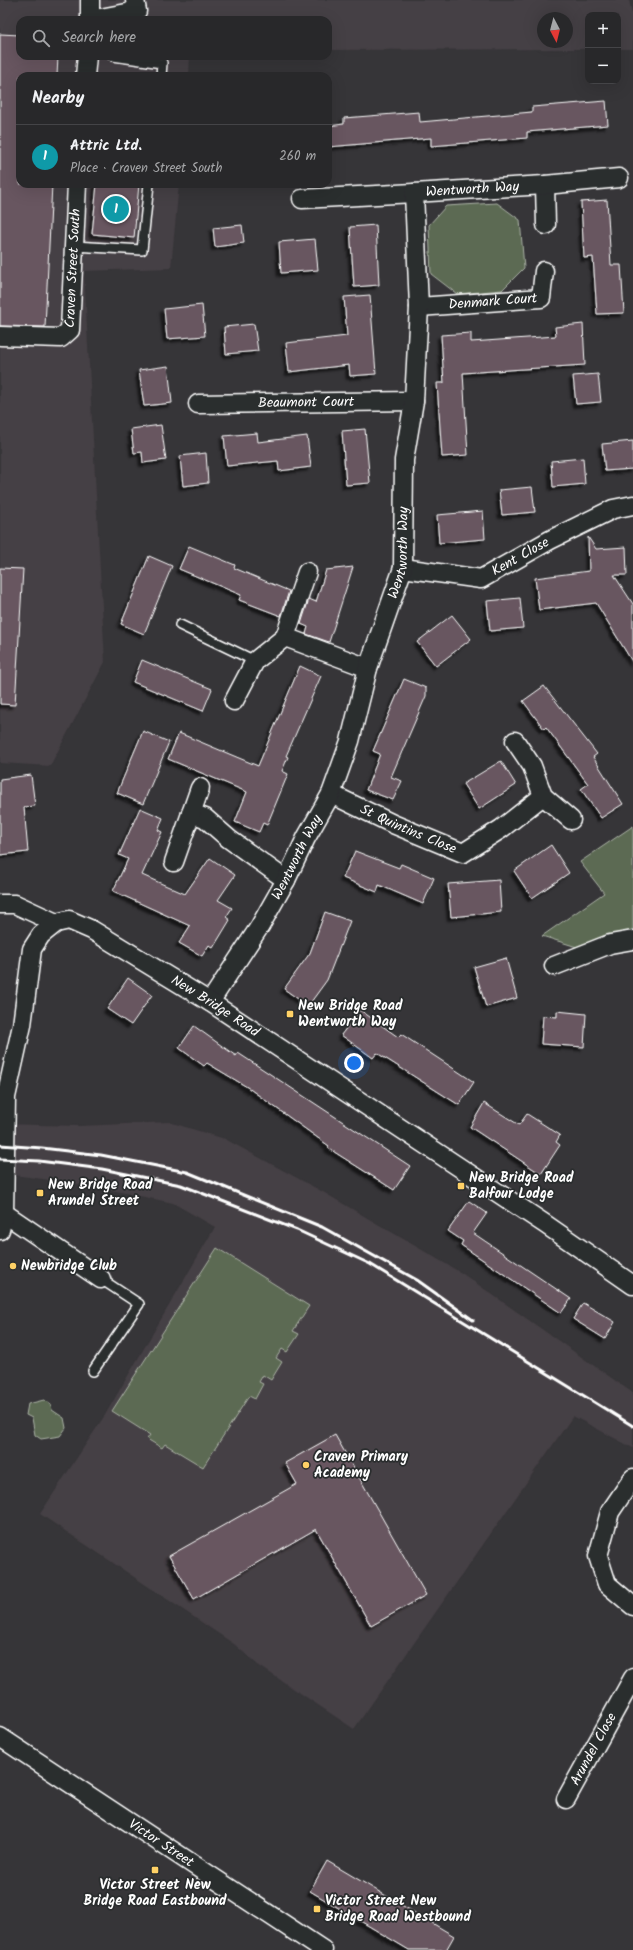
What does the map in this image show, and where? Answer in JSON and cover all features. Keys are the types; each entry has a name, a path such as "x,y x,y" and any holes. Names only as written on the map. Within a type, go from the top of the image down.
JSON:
{"street":[{"path":"90,0 90,16"},
{"path":"111,16 137,11 135,0"},
{"path":"85,72 87,60"},
{"name":"Wentworth Way","path":"210,1002 260,926 331,794 350,741 368,668 403,568 404,460 414,401 418,307 414,193 545,185 619,178"},
{"path":"545,185 546,225"},
{"name":"Craven Street South","path":"0,336 61,338 70,330 77,188"},
{"path":"302,199 414,193"},
{"name":"Denmark Court","path":"418,307 541,298 544,271"},
{"name":"Beaumont Court","path":"198,404 414,401"},
{"name":"Kent Close","path":"403,568 481,580 550,540 613,510 633,505"},
{"path":"234,701 255,661 285,637 307,572"},
{"path":"285,637 368,668"},
{"path":"515,741 532,766 543,796 571,820"},
{"path":"174,862 200,788"},
{"name":"St Quintins Close","path":"331,794 393,824 463,853 501,829 543,796"},
{"path":"191,813 206,818 229,839 286,880"},
{"path":"0,904 15,904 56,922 42,935 32,949 22,1025 6,1097 2,1222 101,1279"},
{"name":"New Bridge Road","path":"56,922 69,920 92,930 210,1002 545,1224 633,1285"},
{"path":"554,966 610,944 633,940"},
{"path":"633,1478 610,1512 598,1556 607,1584 633,1606"},
{"name":"Arundel Close","path":"566,1799 633,1678"},
{"name":"Victor Street","path":"0,1736 323,1950"}],"lane":[{"path":"141,60 162,63 161,72"},
{"path":"74,246 142,250 149,188"},
{"path":"180,625 255,661"},
{"path":"93,1371 139,1304 101,1279"}],"shaded area":[{"path":"0,0 629,0 633,18 633,49 621,49 621,12 585,12 585,49 332,50 332,16 16,16 16,60 190,60 189,72 16,72 16,188 179,188 171,268 84,271 105,662 50,766 0,763"},
{"name":"Craven Primary Academy","path":"169,1122 225,1139 323,1192 463,1274 633,1393 633,1448 573,1416 354,1729 258,1665 234,1644 40,1514 105,1415 215,1227 173,1203 92,1186 0,1173 0,1124 80,1126"}],"green space":[{"path":"497,203 520,220 524,268 502,290 457,294 431,274 429,225 446,206"},
{"path":"633,826 633,930 580,948 542,936 604,893 580,862"},
{"path":"217,1248 309,1306 293,1331 299,1334 287,1352 282,1349 276,1358 282,1362 271,1380 263,1375 259,1382 263,1384 255,1399 249,1396 203,1467 165,1444 162,1448 147,1439 150,1435 112,1411"},
{"path":"44,1400 51,1405 52,1410 64,1418 66,1428 60,1436 41,1439 35,1435 32,1418 26,1415 28,1404"}],"building":[{"path":"0,34 16,35 16,60 58,60 57,72 16,72 16,188 52,188 45,327 0,326"},
{"path":"606,101 608,125 527,132 527,138 431,146 431,138 332,147 332,126 344,124 344,118 419,112 420,122 532,112 532,107"},
{"path":"97,188 139,188 134,238 92,234"},
{"path":"607,200 611,265 621,265 624,313 597,314 593,257 584,258 581,202"},
{"path":"242,225 244,243 215,247 213,228"},
{"path":"376,225 379,285 354,287 350,227"},
{"path":"315,239 318,270 281,273 279,242"},
{"path":"370,295 376,374 350,376 349,365 289,372 286,343 347,336 344,297"},
{"path":"202,305 205,336 167,339 164,309"},
{"path":"254,324 258,351 226,354 224,327"},
{"path":"583,324 585,365 463,373 468,455 442,457 437,383 444,383 441,335 471,333 471,342 556,336 555,327"},
{"path":"168,366 172,403 144,406 139,370"},
{"path":"598,374 601,402 576,404 573,376"},
{"path":"161,425 166,460 143,463 142,452 134,453 131,429"},
{"path":"365,429 370,483 346,485 342,431"},
{"path":"257,433 258,442 307,436 311,467 279,471 278,461 227,466 224,436"},
{"path":"633,441 633,469 605,471 602,444"},
{"path":"206,453 208,483 183,486 180,456"},
{"path":"583,458 585,484 553,487 551,461"},
{"path":"532,487 535,512 502,515 499,490"},
{"path":"483,511 485,539 439,543 437,515"},
{"path":"588,537 596,549 626,547 627,575 614,575 633,604 633,663 596,603 539,610 535,578 589,571"},
{"path":"189,546 235,565 234,568 289,591 281,616 239,600 241,595 179,569"},
{"path":"149,556 172,566 144,634 121,624"},
{"path":"353,567 329,642 306,634 308,627 301,624 309,599 316,602 326,570"},
{"path":"0,568 23,569 15,705 0,704"},
{"path":"520,598 523,628 490,631 487,601"},
{"path":"452,615 471,639 436,666 417,642"},
{"path":"142,660 212,689 203,711 133,682"},
{"path":"300,666 321,676 286,756 288,757 282,771 288,774 267,825 263,823 259,832 235,822 247,792 168,759 179,733 258,766"},
{"path":"404,679 426,688 426,696 391,777 402,781 393,800 366,790 380,754 373,751"},
{"path":"544,686 597,754 593,757 623,804 601,818 581,789 588,784 546,727 544,729 523,701"},
{"path":"143,731 169,742 143,804 117,793"},
{"path":"501,761 516,785 479,809 463,784"},
{"path":"31,775 35,806 24,807 28,852 0,855 0,779"},
{"path":"140,808 163,818 158,830 162,832 142,875 185,894 210,858 235,875 218,900 232,908 226,917 230,920 213,948 209,945 202,956 179,943 190,926 113,891 128,859 119,855"},
{"path":"551,845 569,873 532,898 514,871"},
{"path":"355,851 399,868 401,864 434,878 423,904 379,885 377,892 343,878"},
{"path":"499,880 501,912 451,917 448,884"},
{"path":"325,912 350,921 327,980 308,1006 284,989 310,953"},
{"path":"506,958 517,998 486,1007 474,967"},
{"path":"128,978 152,995 131,1025 107,1009"},
{"path":"360,1010 398,1037 401,1034 474,1082 459,1105 377,1053 373,1058 341,1035"},
{"path":"557,1011 586,1014 584,1047 541,1044 543,1016 557,1017"},
{"path":"194,1026 236,1056 238,1053 410,1166 394,1190 328,1148 329,1146 247,1087 207,1063 204,1066 179,1048"},
{"path":"484,1103 519,1125 527,1114 560,1135 556,1142 560,1145 541,1174 470,1127"},
{"path":"469,1201 487,1213 473,1233 571,1299 561,1313 461,1245 463,1241 448,1231"},
{"path":"583,1303 615,1322 605,1339 573,1319"},
{"path":"335,1435 426,1595 371,1626 316,1529 194,1599 169,1556 297,1484 285,1463"},
{"path":"327,1861 454,1936 446,1950 409,1950 310,1891"}],"railway":[{"path":"0,1145 101,1155 187,1172 322,1227 417,1280 473,1320"},
{"path":"0,1159 39,1161 102,1169 181,1185 297,1230 370,1264 633,1426"}],"place":[{"name":"Attric Ltd.","path":"116,209"},
{"name":"New Bridge Road Wentworth Way","path":"290,1014"},
{"name":"New Bridge Road Balfour Lodge","path":"461,1186"},
{"name":"New Bridge Road Arundel Street","path":"40,1193"},
{"name":"Newbridge Club","path":"13,1266"},
{"name":"Craven Primary Academy","path":"306,1465"},
{"name":"Victor Street New Bridge Road Eastbound","path":"155,1870"},
{"name":"Victor Street New Bridge Road Westbound","path":"317,1909"}]}
